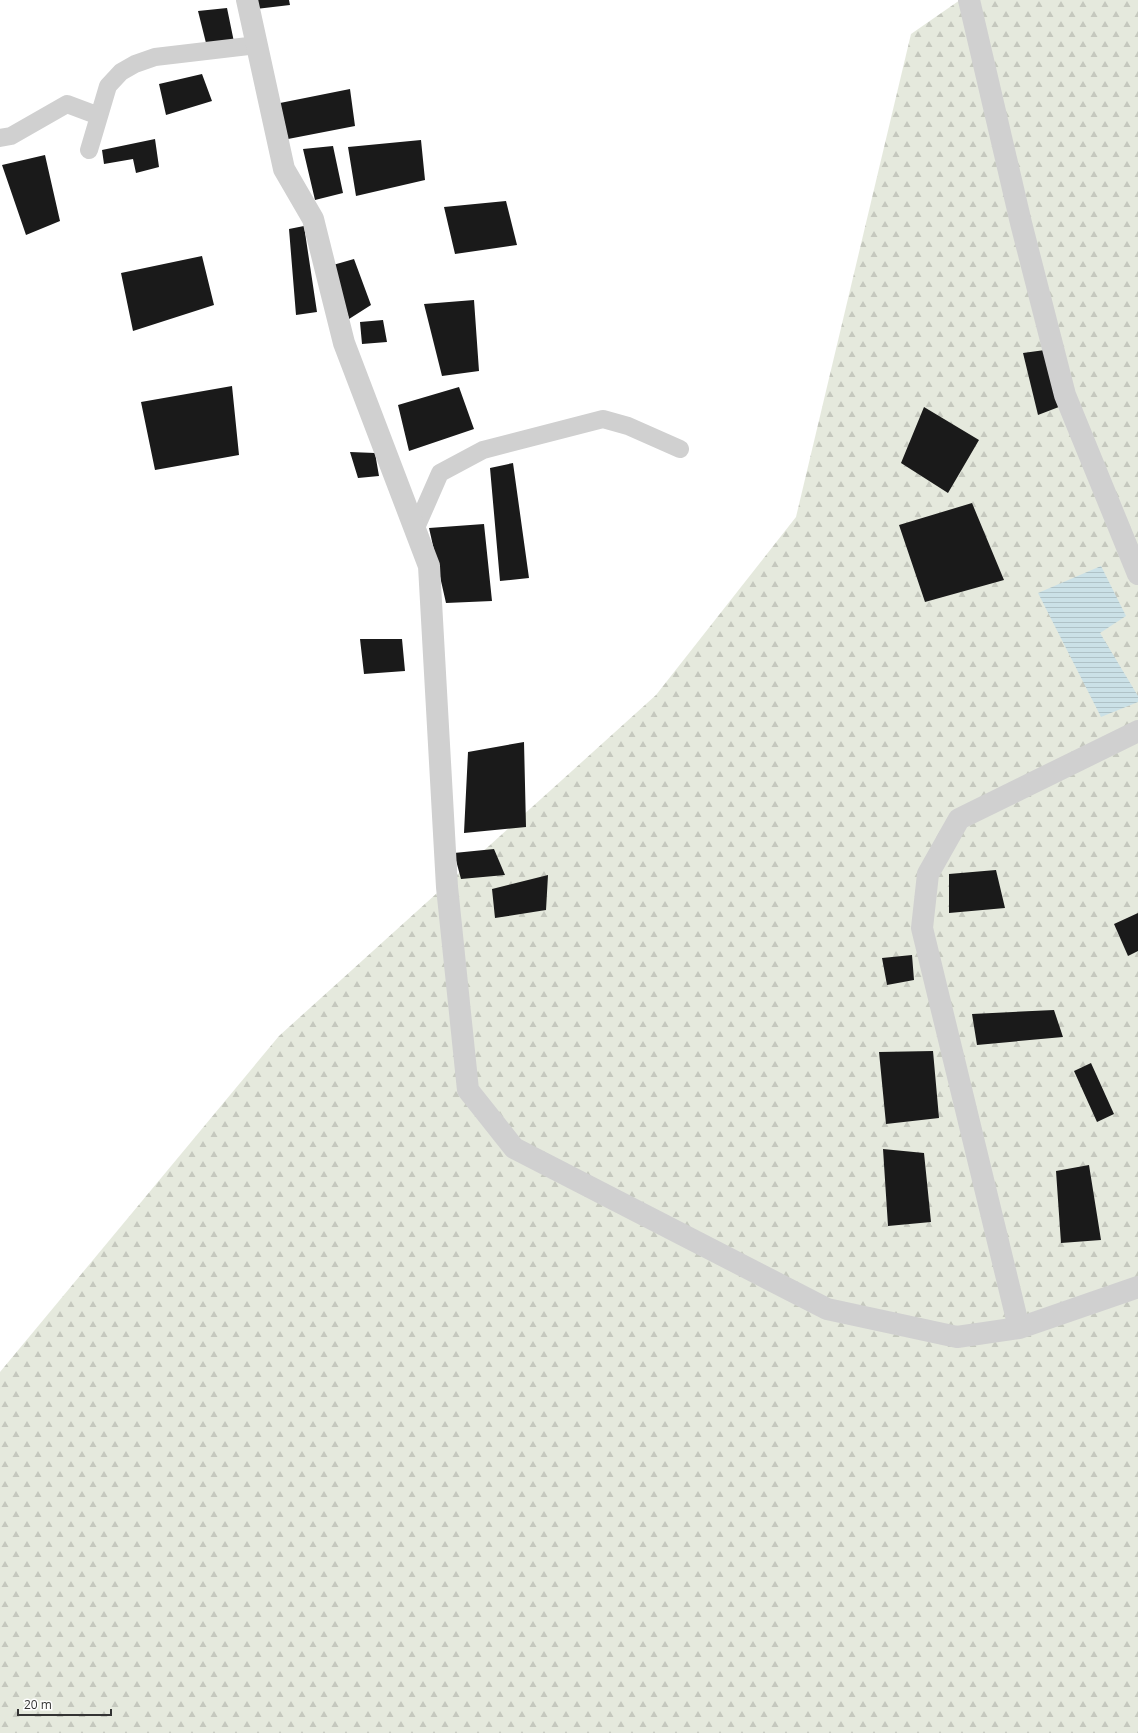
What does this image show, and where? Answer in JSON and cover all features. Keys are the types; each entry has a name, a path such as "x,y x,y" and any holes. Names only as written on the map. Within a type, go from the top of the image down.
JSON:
{"street":[{"path":"247,0 284,169 313,219 344,343 429,566 447,887 468,1090 514,1148 827,1309 956,1337 1019,1328 1138,1287"},
{"path":"969,0 1021,223 1065,396 1138,574"},
{"path":"1019,1328 922,928 928,874 960,819 1138,731"}],"lane":[{"path":"89,150 108,86 121,72 134,64 155,57 257,46"},
{"path":"0,138 11,136 67,104 99,116"},
{"path":"415,530 440,473 483,450 603,419 628,426 680,449"}],"green space":[{"path":"960,0 1138,0 1138,1733 0,1733 0,1372 279,1036 656,695 796,517 911,34"}],"water":[{"path":"1101,566 1126,616 1100,633 1138,696 1138,702 1101,717 1038,593"}],"building":[{"path":"255,0 289,0 290,5 256,9"},
{"path":"227,8 234,42 208,51 198,11"},
{"path":"202,74 212,101 166,115 159,84"},
{"path":"350,89 355,126 288,139 280,103"},
{"path":"155,139 159,167 136,173 133,159 104,164 102,150"},
{"path":"421,140 425,180 356,196 348,147"},
{"path":"333,146 343,193 315,200 303,149"},
{"path":"45,155 60,221 26,235 2,165"},
{"path":"506,201 517,245 455,254 444,207"},
{"path":"304,226 317,312 296,315 289,229"},
{"path":"202,256 214,305 133,331 121,273"},
{"path":"354,259 371,305 349,319 333,265"},
{"path":"474,300 479,371 442,376 424,304"},
{"path":"383,320 387,342 362,344 360,322"},
{"path":"1045,350 1064,405 1038,415 1023,353"},
{"path":"232,386 239,455 155,470 141,402"},
{"path":"459,387 474,429 409,451 398,405"},
{"path":"924,407 979,440 948,493 901,463"},
{"path":"350,452 375,453 379,476 358,478"},
{"path":"513,463 529,578 500,581 490,468"},
{"path":"972,503 1004,580 925,602 899,525"},
{"path":"484,524 492,601 446,603 429,528"},
{"path":"360,639 402,639 405,671 364,674"},
{"path":"524,742 526,827 464,833 468,752"},
{"path":"494,849 505,875 461,879 454,853"},
{"path":"996,870 1005,908 949,913 949,874"},
{"path":"548,875 546,910 495,918 492,889"},
{"path":"1138,913 1138,951 1128,956 1114,924"},
{"path":"912,955 914,980 887,985 882,958"},
{"path":"1054,1010 1063,1037 977,1045 972,1014"},
{"path":"933,1051 939,1118 886,1124 879,1052"},
{"path":"1091,1063 1114,1114 1097,1122 1074,1071"},
{"path":"883,1149 924,1153 931,1222 888,1226"},
{"path":"1089,1165 1101,1240 1061,1243 1056,1171"}]}
